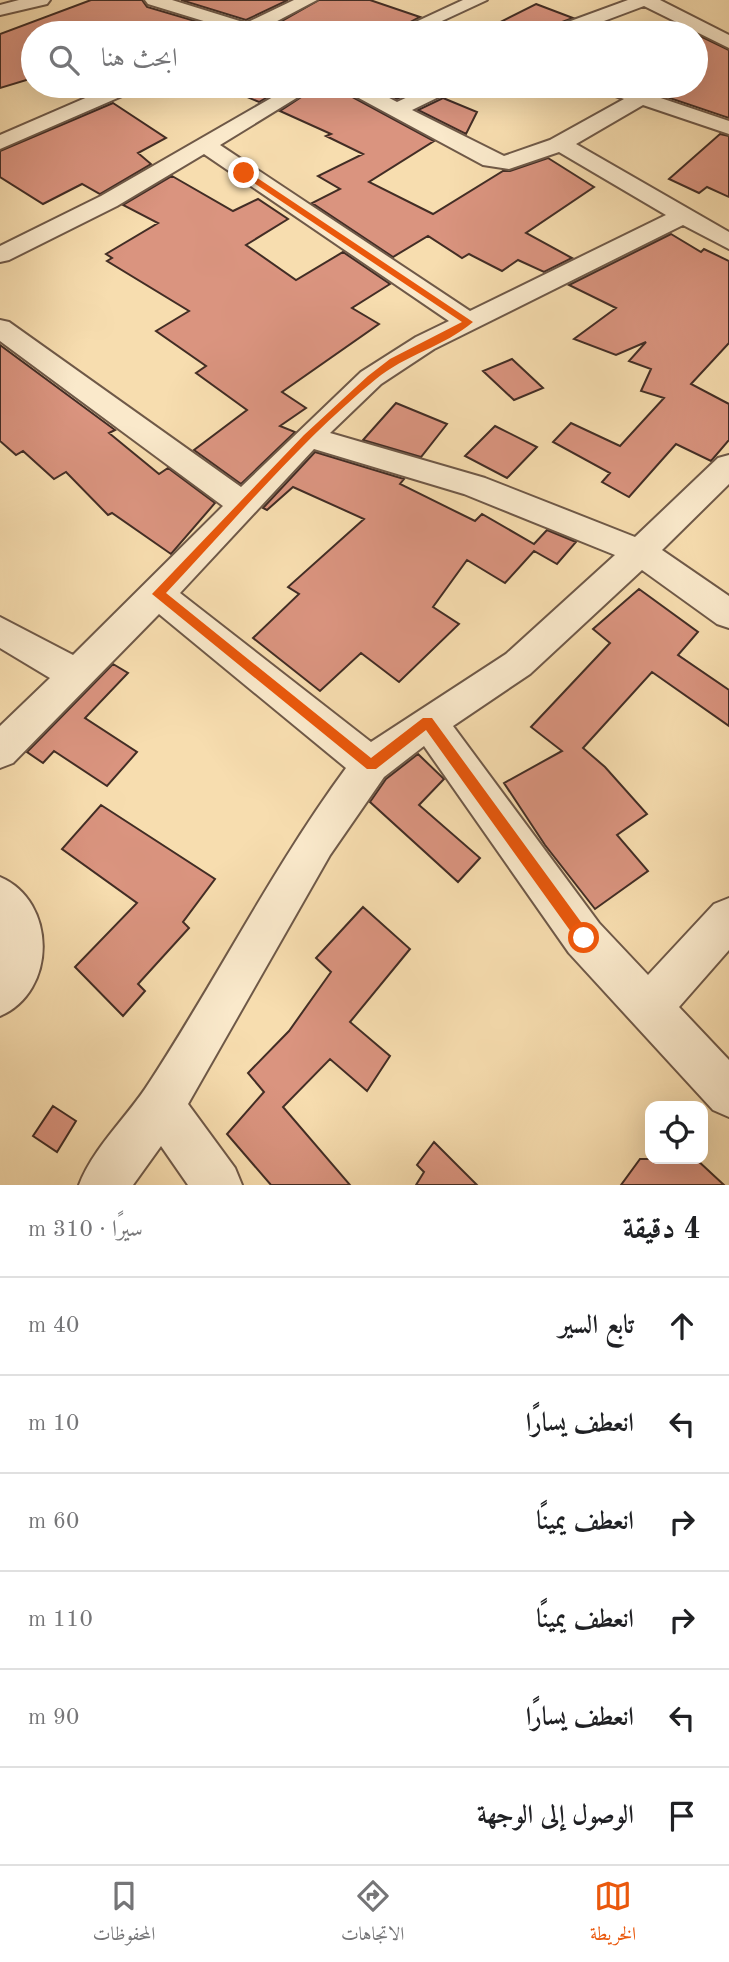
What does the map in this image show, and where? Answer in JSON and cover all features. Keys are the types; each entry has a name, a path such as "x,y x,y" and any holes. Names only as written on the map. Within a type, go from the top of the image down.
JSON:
{"street":[{"path":"0,10 41,0"},
{"path":"154,0 217,21"},
{"path":"270,21 308,0"},
{"path":"429,21 478,0"},
{"path":"588,21 645,0 688,21"},
{"path":"708,25 729,18"},
{"path":"708,31 729,43"},
{"path":"0,143 102,98"},
{"path":"0,255 109,201 285,98"},
{"path":"376,98 491,160 504,163 515,162 559,142 639,99 729,128"},
{"path":"398,109 421,98"},
{"path":"559,142 729,242"},
{"path":"205,145 469,322"},
{"path":"0,751 158,594 308,437 394,361 682,216"},
{"path":"0,328 244,505"},
{"path":"308,437 486,490 640,552 729,614"},
{"path":"103,1185 161,1106 316,842 371,765 428,722 518,664 565,624 729,466"},
{"path":"158,594 371,765"},
{"path":"0,631 75,674"},
{"path":"428,722 584,938 729,1094"},
{"path":"0,898 23,926 25,948 9,982 0,994"},
{"path":"648,1009 729,919"},
{"path":"161,1106 218,1185"}],"building":[{"path":"91,0 142,0 147,7 195,21 35,21"},
{"path":"181,0 288,0 246,20"},
{"path":"319,0 370,0 420,17 412,21 282,21"},
{"path":"536,4 573,18 565,21 503,21"},
{"path":"21,26 21,82 0,88 0,34"},
{"path":"708,40 729,50 729,118 670,98 708,98"},
{"path":"250,98 266,98 259,102"},
{"path":"300,98 354,98 434,141 369,182 433,214 503,171 548,158 594,187 526,233 572,258 544,272 518,260 502,271 469,254 462,258 428,236 393,257 312,203 340,189 318,176 363,154 326,136 331,134 280,111"},
{"path":"443,98 477,112 466,134 418,110"},
{"path":"113,103 166,138 138,153 151,164 100,194 82,184 43,204 0,177 0,151"},
{"path":"720,134 729,136 729,197 707,187 699,193 669,179"},
{"path":"172,176 233,211 258,199 288,219 246,245 296,280 343,252 390,284 352,308 379,324 282,392 306,408 280,426 295,432 241,484 194,450 247,410 196,373 206,366 156,331 189,311 107,261 112,258 106,254 158,223 123,205"},
{"path":"671,234 701,252 704,249 729,261 729,343 691,384 729,404 729,440 711,461 676,444 629,497 602,482 610,473 553,442 571,423 620,446 664,398 641,391 651,369 629,361 646,342 616,355 574,339 616,308 569,285"},
{"path":"0,345 115,430 109,433 159,474 168,468 215,503 171,554 112,513 108,515 66,472 54,479 23,451 16,455 0,441"},
{"path":"512,359 543,388 514,400 483,371"},
{"path":"396,403 447,424 421,457 363,440"},
{"path":"495,426 537,447 507,478 465,456"},
{"path":"315,452 404,479 400,484 475,521 482,514 534,544 547,530 576,542 557,564 534,551 505,583 467,560 433,607 459,624 399,682 361,653 320,691 253,638 299,594 288,587 364,519 293,487 267,510 263,508"},
{"path":"639,589 698,632 678,655 729,690 729,726 652,672 583,748 605,767 647,814 617,835 648,871 595,909 545,845 504,783 562,751 531,727 610,643 593,629"},
{"path":"113,664 128,673 85,718 137,752 107,786 54,751 43,763 27,752"},
{"path":"418,754 444,779 419,805 480,858 458,882 370,802 386,779"},
{"path":"101,805 215,879 183,922 189,928 138,984 145,991 123,1016 75,967 137,903 62,849"},
{"path":"363,907 410,949 350,1022 390,1056 367,1091 330,1059 283,1107 350,1185 271,1185 227,1134 264,1092 248,1073 289,1031 331,972 316,958"},
{"path":"53,1106 76,1121 57,1152 33,1136"},
{"path":"434,1142 477,1185 416,1185 424,1172 417,1165"},
{"path":"640,1159 645,1159 645,1164 701,1164 724,1185 621,1185"}],"route":[{"path":"244,173 469,322 425,343 371,378 308,437 158,594 371,765 398,742 428,722 584,938"}]}
